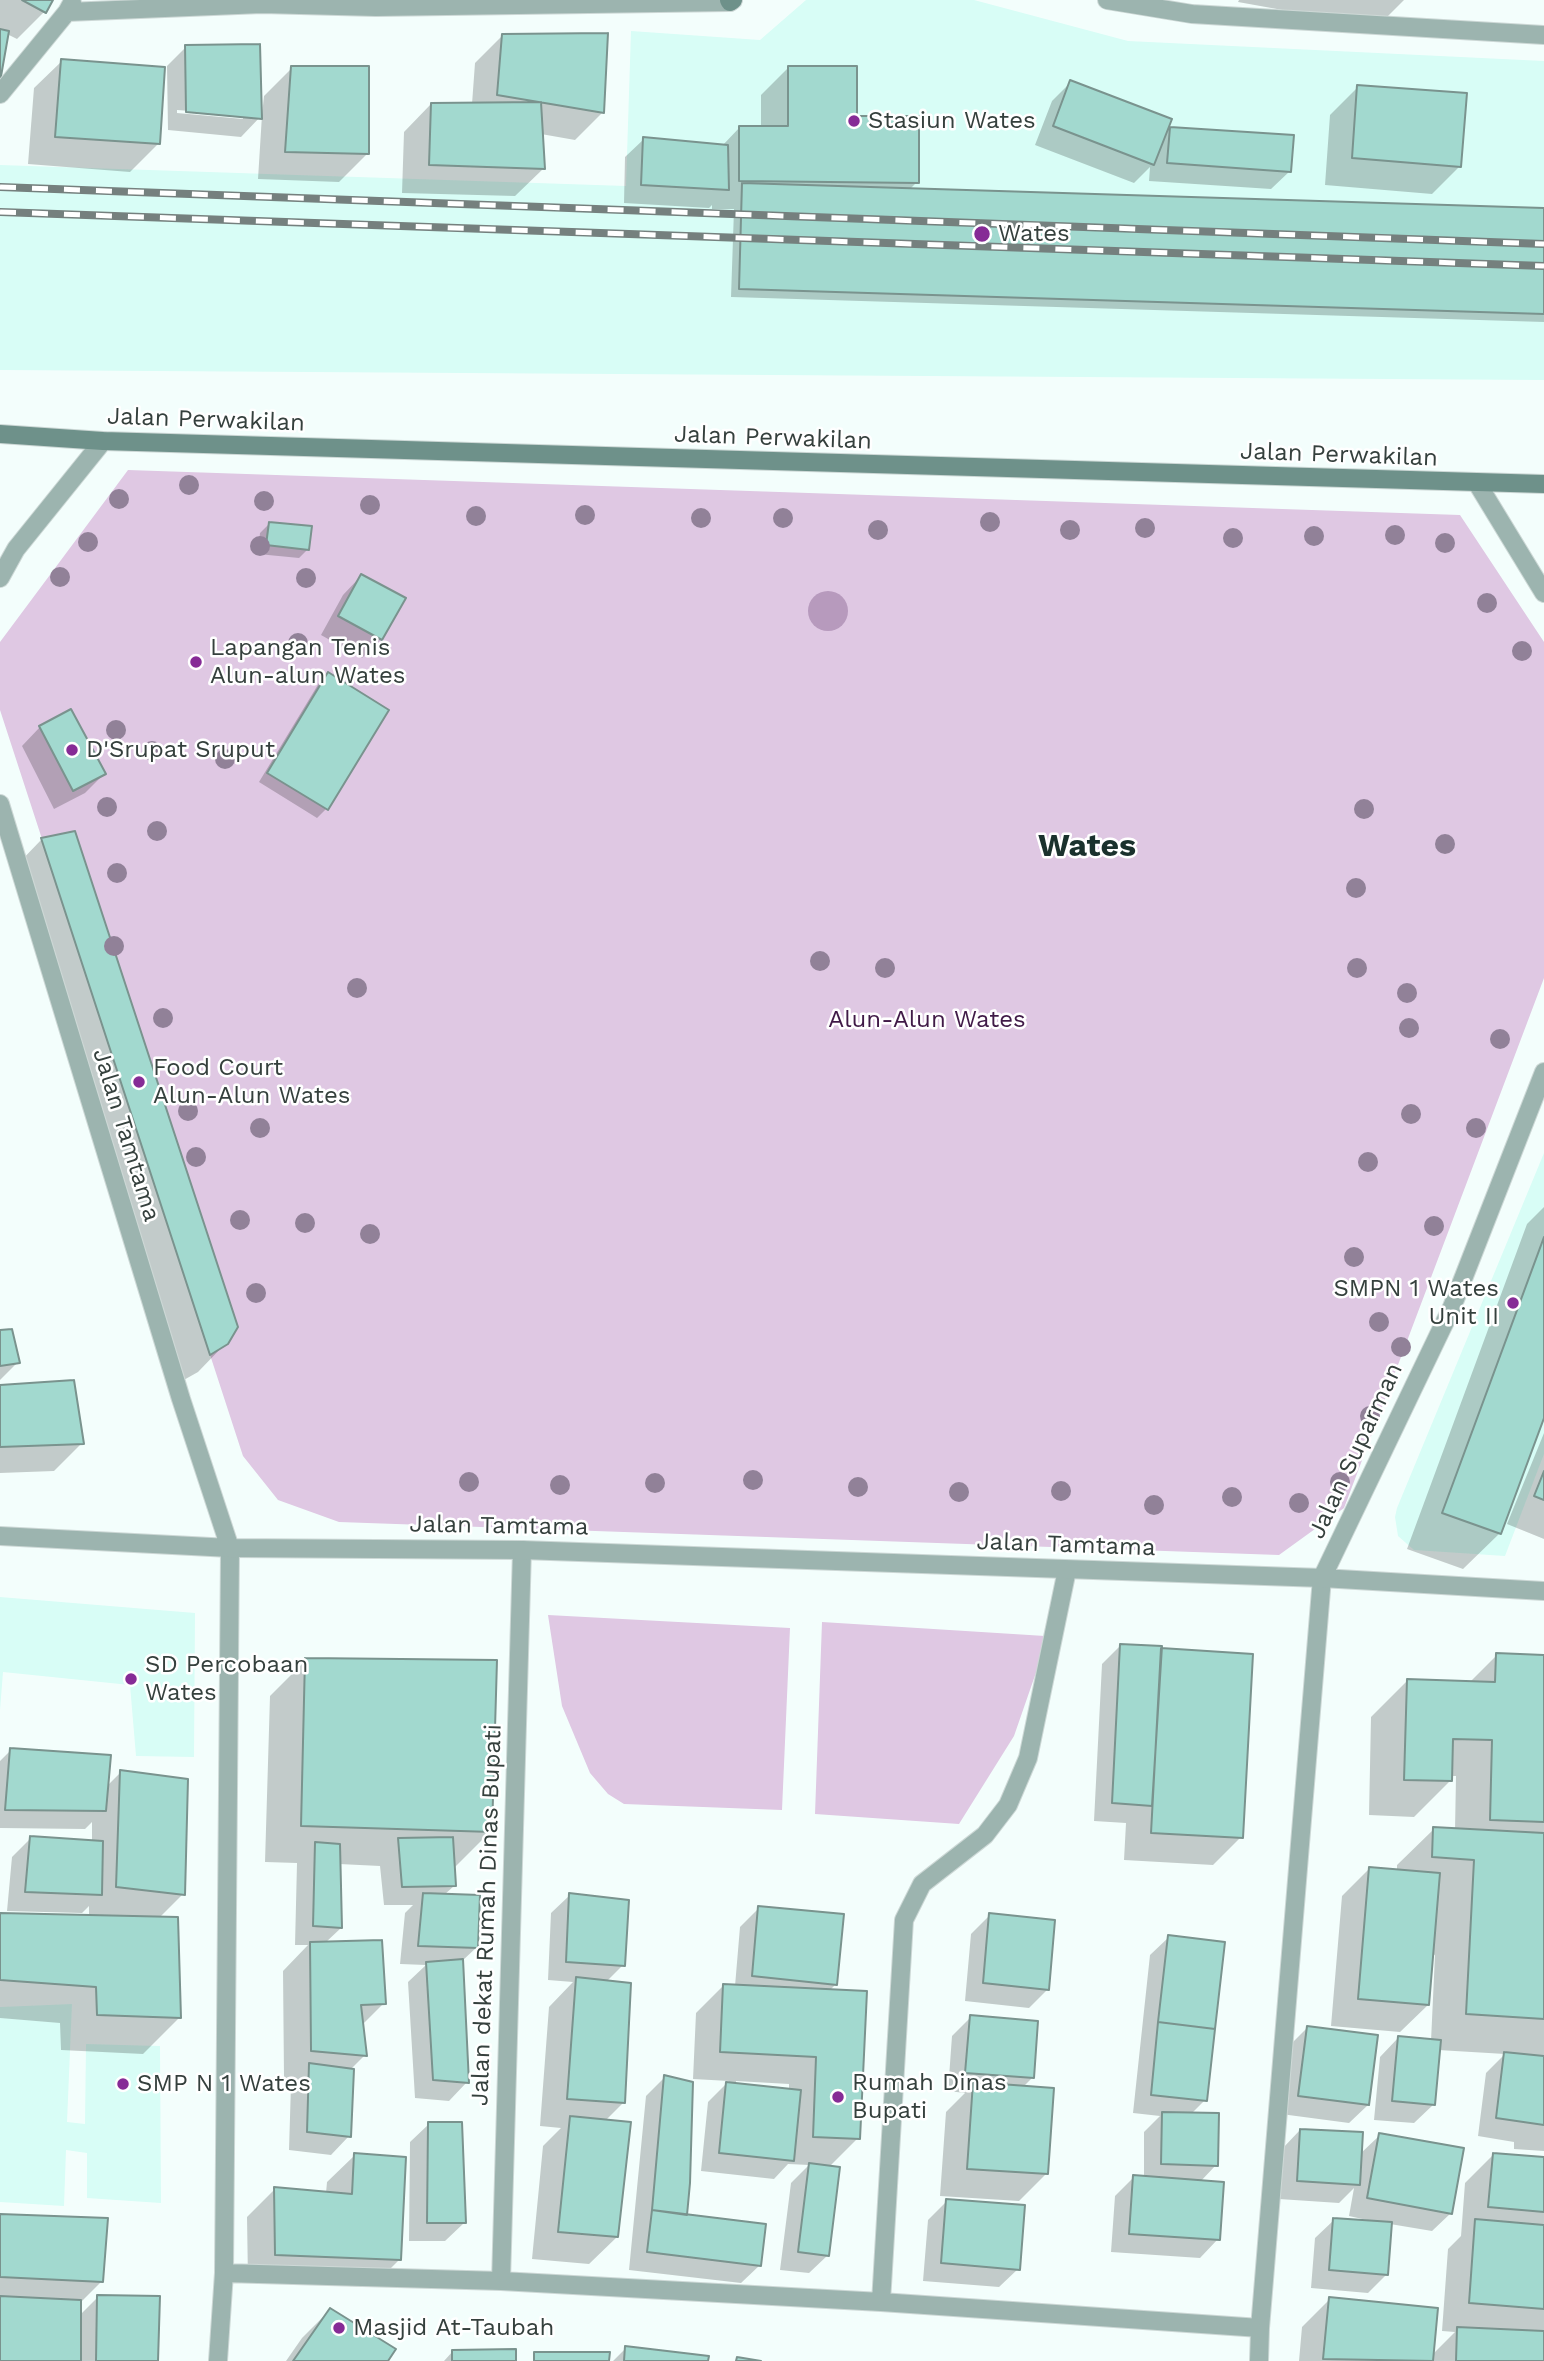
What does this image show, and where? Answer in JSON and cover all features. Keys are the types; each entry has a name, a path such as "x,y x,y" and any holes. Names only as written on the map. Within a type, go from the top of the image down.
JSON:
{"main road":[{"name":"Jalan Perwakilan","path":"0,434 103,441 1544,484"}],"street":[{"path":"1107,0 1544,35"},
{"path":"0,94 70,6 262,4 376,7 730,1"},
{"path":"0,578 16,549 103,441"},
{"path":"1477,483 1544,593"},
{"name":"Jalan Tamtama","path":"0,804 181,1399 230,1548 522,1550 1322,1578 1544,1591"},
{"name":"Jalan Suparman","path":"1322,1578 1452,1307 1544,1072"},
{"path":"0,1536 230,1548 224,2273 218,2361"},
{"name":"Jalan dekat Rumah Dinas Bupati","path":"501,2281 522,1550"},
{"path":"881,2302 904,1920 922,1884 985,1835 1008,1805 1028,1758 1067,1570"},
{"path":"1259,2361 1322,1578"},
{"path":"224,2273 501,2281 881,2302 1260,2328"}],"shaded area":[{"name":"Stasiun Wates","path":"806,0 974,0 1128,41 1544,61 1544,380 0,370 0,165 626,186 631,31 760,40"},
{"path":"828,591 836,592 842,597 847,603 847,619 842,625 836,630 828,631 820,630 814,625 809,619 808,611 809,603 814,597 820,592"},
{"name":"SMPN 1 Wates Unit II","path":"1544,1153 1544,1454 1505,1556 1414,1550 1398,1536 1395,1517 1397,1508"},
{"name":"SD Percobaan Wates","path":"0,1597 195,1613 194,1757 136,1756 130,1685 3,1672 0,1710"},
{"name":"SMP N 1 Wates","path":"72,2004 67,2122 85,2124 86,2044 160,2046 161,2203 87,2198 87,2153 66,2150 64,2206 0,2202 0,2007"}],"green space":[{"name":"Alun-Alun Wates","path":"128,470 1460,515 1544,642 1544,978 1344,1508 1279,1555 339,1522 278,1500 243,1456 0,710 0,642"},
{"path":"548,1615 790,1628 782,1810 624,1804 608,1794 590,1773 562,1706"},
{"path":"822,1622 1045,1636 1040,1661 1014,1736 959,1824 815,1814"}],"building":[{"path":"22,0 53,0 46,13"},
{"path":"0,29 9,31 0,82"},
{"path":"608,33 604,113 497,95 502,34"},
{"path":"260,44 262,119 186,112 185,45"},
{"path":"61,59 165,67 160,144 55,137"},
{"path":"291,66 369,66 369,154 285,152"},
{"name":"Stasiun Wates","path":"788,66 857,66 857,116 919,116 919,183 739,181 739,126 788,126"},
{"path":"1070,80 1172,119 1154,165 1053,126"},
{"path":"1357,85 1467,93 1461,167 1352,158"},
{"path":"541,102 545,169 429,165 431,103"},
{"path":"1170,127 1294,135 1291,172 1167,163"},
{"path":"643,137 728,145 729,190 641,185"},
{"path":"742,183 1544,208 1544,314 739,289"},
{"path":"269,522 312,526 309,550 266,545"},
{"path":"361,574 406,598 382,640 338,616"},
{"path":"328,672 389,710 328,810 267,773"},
{"name":"D'Srupat Sruput","path":"71,709 106,774 73,791 39,726"},
{"name":"Food Court Alun-Alun Wates","path":"75,831 238,1327 228,1344 210,1355 41,838"},
{"path":"1544,1237 1544,1418 1501,1534 1442,1513"},
{"path":"12,1329 20,1363 0,1366 0,1330"},
{"path":"74,1380 84,1444 0,1447 0,1385"},
{"path":"1544,1471 1544,1500 1534,1496"},
{"path":"1120,1644 1162,1646 1152,1806 1112,1803"},
{"path":"1161,1648 1253,1654 1243,1838 1151,1833"},
{"path":"1496,1653 1544,1655 1544,1822 1490,1820 1492,1740 1453,1739 1452,1781 1404,1780 1407,1679 1495,1682"},
{"path":"305,1658 497,1660 492,1832 301,1826"},
{"path":"10,1748 111,1755 106,1811 5,1810"},
{"path":"120,1770 188,1779 185,1895 116,1887"},
{"path":"1433,1827 1544,1833 1544,2019 1466,2014 1474,1860 1432,1857"},
{"path":"30,1836 103,1841 102,1895 25,1892"},
{"path":"453,1837 456,1886 402,1887 398,1838"},
{"path":"315,1842 340,1844 342,1928 313,1926"},
{"path":"1369,1867 1440,1873 1429,2005 1358,1999"},
{"path":"423,1893 480,1895 478,1948 418,1946"},
{"path":"569,1893 629,1900 625,1966 566,1962"},
{"path":"758,1906 844,1914 837,1985 752,1976"},
{"path":"0,1913 178,1917 181,2018 97,2015 96,1987 0,1980"},
{"path":"989,1913 1055,1920 1049,1990 983,1983"},
{"path":"1168,1935 1225,1942 1215,2029 1158,2022"},
{"path":"382,1940 386,2004 361,2005 367,2056 311,2051 310,1942"},
{"path":"463,1959 469,2083 433,2080 426,1962"},
{"path":"576,1977 631,1983 625,2103 567,2099"},
{"name":"Rumah Dinas Bupati","path":"723,1984 867,1991 860,2139 813,2137 816,2057 720,2052"},
{"path":"970,2015 1038,2021 1034,2078 965,2073"},
{"path":"1158,2022 1215,2029 1207,2101 1151,2095"},
{"path":"1307,2026 1378,2035 1369,2105 1298,2096"},
{"path":"1398,2036 1441,2040 1435,2105 1392,2101"},
{"path":"1504,2052 1544,2056 1544,2125 1496,2118"},
{"path":"309,2063 354,2069 351,2137 307,2132"},
{"path":"664,2075 693,2082 687,2215 652,2210"},
{"name":"Rumah Dinas Bupati","path":"726,2082 801,2090 794,2161 719,2153"},
{"path":"973,2082 1054,2088 1048,2174 967,2169"},
{"path":"1162,2112 1219,2113 1218,2166 1161,2164"},
{"path":"570,2116 631,2122 618,2237 558,2232"},
{"path":"428,2122 462,2122 466,2223 427,2223"},
{"path":"1300,2129 1363,2132 1360,2185 1297,2181"},
{"path":"1379,2133 1464,2148 1452,2214 1367,2198"},
{"path":"354,2153 406,2157 401,2260 275,2255 274,2187 352,2194"},
{"path":"1493,2153 1544,2157 1544,2212 1488,2207"},
{"name":"Rumah Dinas Bupati","path":"809,2163 840,2167 829,2256 798,2252"},
{"path":"1133,2175 1224,2182 1220,2240 1129,2234"},
{"path":"946,2199 1025,2205 1020,2270 941,2263"},
{"path":"652,2210 766,2224 761,2266 647,2252"},
{"path":"0,2214 108,2218 103,2282 0,2277"},
{"path":"1333,2218 1392,2222 1388,2275 1329,2270"},
{"path":"1475,2219 1544,2225 1544,2309 1469,2303"},
{"path":"97,2295 160,2296 158,2361 96,2361"},
{"path":"0,2296 81,2300 81,2361 0,2361"},
{"path":"1329,2297 1438,2308 1433,2361 1323,2359"},
{"name":"Masjid At-Taubah","path":"330,2308 396,2349 388,2361 293,2361"},
{"path":"1457,2327 1544,2331 1544,2361 1456,2361"},
{"path":"625,2346 709,2356 708,2361 624,2361"},
{"path":"516,2349 516,2361 452,2361 452,2350"},
{"path":"534,2352 610,2352 609,2361 534,2361"},
{"path":"737,2357 761,2361 736,2361"}],"railway":[{"path":"0,187 1544,244"},
{"path":"0,212 1544,266"}],"place":[{"name":"Stasiun Wates","path":"854,121"},
{"name":"Wates","path":"982,234"},
{"name":"Lapangan Tenis Alun-alun Wates","path":"196,662"},
{"name":"D'Srupat Sruput","path":"72,750"},
{"name":"Food Court Alun-Alun Wates","path":"139,1082"},
{"name":"SMPN 1 Wates Unit II","path":"1513,1303"},
{"name":"SD Percobaan Wates","path":"131,1679"},
{"name":"SMP N 1 Wates","path":"123,2084"},
{"name":"Rumah Dinas Bupati","path":"838,2097"},
{"name":"Masjid At-Taubah","path":"339,2328"}],"district":[{"name":"Wates","path":"1087,847"}]}
